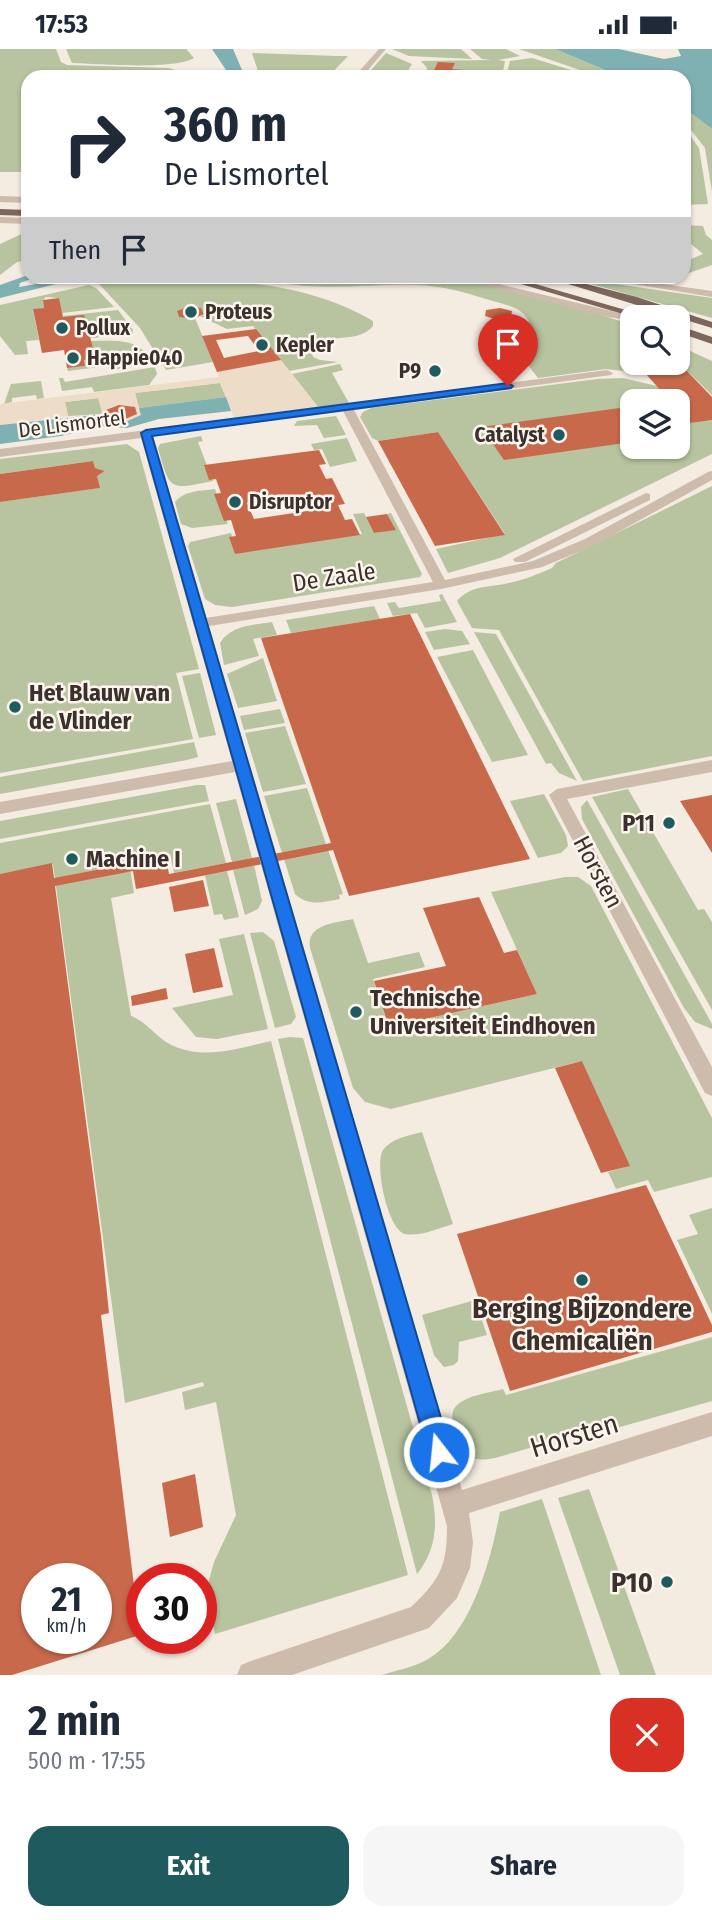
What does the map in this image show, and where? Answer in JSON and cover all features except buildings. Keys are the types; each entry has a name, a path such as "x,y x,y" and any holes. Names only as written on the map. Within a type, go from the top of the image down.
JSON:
{"main road":[{"path":"0,207 21,208"},
{"path":"1,218 21,209"},
{"path":"527,284 620,310"},
{"path":"576,284 712,325"},
{"path":"690,333 712,341"}],"street":[{"path":"364,70 383,49"},
{"path":"0,199 21,207"},
{"path":"1,218 21,220"},
{"path":"486,284 596,313 620,316"},
{"path":"644,284 712,294"},
{"name":"De Lismortel","path":"0,453 607,373"},
{"path":"347,407 441,585"},
{"path":"146,433 460,1526 458,1566 441,1600 419,1618 251,1675"},
{"name":"De Zaale","path":"476,579 577,533 712,462"},
{"name":"De Zaale","path":"200,623 476,579 537,564 567,554 712,475"},
{"path":"0,808 242,765"},
{"name":"Horsten","path":"712,766 557,795 712,1087"},
{"name":"Horsten","path":"455,1505 712,1425"}],"green space":[{"path":"0,49 56,49 61,62 67,65 175,70 21,70 21,172 0,172"},
{"path":"66,49 186,49 194,58 184,62 154,65 72,63"},
{"path":"392,49 461,49 472,59 409,56"},
{"path":"470,49 506,49 520,56 498,60 505,61 503,70 427,70 421,61 492,60 482,59"},
{"path":"519,49 555,49 605,70 580,70"},
{"path":"252,53 348,56 335,70 258,70"},
{"path":"386,53 412,64 408,70 371,70"},
{"path":"532,58 571,70 508,70 510,61"},
{"path":"691,113 712,129 712,192 705,148 691,130"},
{"path":"691,137 699,148 708,204 691,205"},
{"path":"691,225 703,226 706,235 712,240 712,265 691,272 691,259 703,254 691,244"},
{"path":"21,234 21,261 0,275 0,244"},
{"path":"99,284 272,286 323,299 373,321 373,326 361,335 315,343 311,350 313,357 338,362 289,371 253,326 227,329 200,316 204,314 201,308 188,307 177,311 179,317 195,318 213,362 166,370 140,328"},
{"path":"291,284 488,284 565,303 620,321 620,371 606,369 538,378 521,356 529,354 520,342 536,339 524,315 513,307 461,292 418,285"},
{"path":"592,284 615,284 712,298 712,318 690,312 690,305 666,305"},
{"path":"89,285 96,288 114,307 62,313 58,298 46,297 43,300 44,308 33,310 39,340 26,341 28,354 15,355 0,336 0,305"},
{"path":"118,310 133,330 132,335 90,338 63,316"},
{"path":"91,341 127,342 141,349 152,364 68,371 67,368 85,366 84,360 95,359"},
{"path":"690,351 712,361 712,395 690,374"},
{"path":"340,364 343,370 332,373 349,403 318,407 292,374"},
{"path":"155,367 157,374 149,385 94,392 92,387 62,391 59,378 63,378 65,382"},
{"path":"623,378 657,386 660,389 620,389 620,459 690,459 690,422 712,420 712,454 500,558 448,573 436,549 505,534 438,432 378,441 372,438 360,417 363,412 371,408"},
{"path":"41,381 44,398 37,399 36,395 12,398 12,402 4,404 11,384"},
{"path":"220,383 226,397 139,408 135,393"},
{"path":"99,398 103,414 68,416 65,402"},
{"path":"336,416 346,435 324,438 317,425 294,426 297,421"},
{"path":"201,436 203,441 198,442 213,481 188,486 174,484 165,473 158,448 160,444"},
{"path":"347,438 357,461 330,467 322,449 314,450 311,444"},
{"path":"127,444 139,452 199,669 176,673 193,739 0,773 0,502 99,488 97,476 105,471 95,468 93,461 0,474 0,459"},
{"path":"712,486 712,756 583,781 499,630 472,628 457,601 475,589 502,585 552,568 556,563"},
{"path":"215,489 228,524 192,528 181,524 175,502 188,493"},
{"path":"364,513 374,533 395,529 387,514 391,513 422,574 420,577 232,607 215,605 205,599 188,546 190,542 231,533 238,553 362,534 353,514"},
{"path":"442,594 457,622 425,628 417,613 393,616 387,603 395,602 399,608 441,601 439,595"},
{"path":"374,606 380,619 291,633 286,620"},
{"path":"272,622 277,635 253,639 259,656 224,665 220,643 225,637 243,627"},
{"path":"445,629 462,631 470,644 434,650 425,632"},
{"path":"474,632 496,634 577,781 559,773 551,763 546,764"},
{"path":"473,650 528,755 492,762 437,657"},
{"path":"263,658 277,701 238,708 227,674"},
{"path":"200,673 216,735 199,738 182,676"},
{"path":"280,709 285,723 244,730 240,716"},
{"path":"285,726 306,784 263,792 245,733"},
{"path":"194,742 198,757 187,760 0,794 0,777"},
{"path":"205,785 209,801 0,839 0,821"},
{"path":"307,788 343,894 339,895 340,899 311,902 295,894 264,796"},
{"path":"628,789 698,910 704,909 712,922 712,1010 592,797"},
{"path":"544,794 566,835 568,846 561,853 538,858 510,801"},
{"path":"236,799 252,858 232,862 216,803"},
{"path":"587,800 712,1024 712,1029 695,1022 684,1008 582,819 581,807"},
{"path":"210,804 226,863 174,873 170,854 129,862 134,893 111,898 131,1016 166,1042 192,1051 218,1052 271,1041 408,1575 217,1633 217,1563 214,1563 236,1515 216,1402 185,1410 182,1392 204,1386 203,1382 125,1403 53,864 0,874 0,843"},
{"path":"254,865 262,901 258,909 245,915 233,870"},
{"path":"227,871 239,917 224,920 222,914 214,915 205,875"},
{"path":"565,877 578,877 591,886 712,1118 712,1177 654,1192 648,1180 616,1189 608,1172 629,1166 582,1061 391,1109 365,1102 353,1088 310,948 312,934 317,929 353,919 368,963 419,952 425,967 373,979 389,1027 537,994 491,892"},
{"path":"263,932 274,941 296,1017 291,1024 275,1028 250,933"},
{"path":"244,934 268,1029 217,1039 196,1037 172,1008 233,995 219,939"},
{"path":"303,1038 432,1495 434,1537 428,1556 417,1574 278,1039"},
{"path":"422,1132 453,1224 411,1235 399,1230 388,1210 380,1169 381,1158 383,1150 391,1143"},
{"path":"712,1208 712,1314 677,1240 698,1234 689,1215"},
{"path":"475,1300 487,1335 459,1342 458,1361 454,1365 444,1367 434,1355 422,1315"},
{"path":"712,1337 712,1401 613,1429 606,1426 487,1459 477,1459 469,1455 453,1426 453,1411 456,1406 472,1397 503,1389 506,1395"},
{"path":"589,1489 656,1675 620,1675 558,1498"},
{"path":"542,1499 601,1675 382,1675 423,1662 457,1632 468,1614 485,1572 500,1512"}],"shaded area":[{"path":"281,360 318,407 234,418 220,383 135,393 141,415 123,423 104,420 98,398 65,402 68,416 0,425 0,404 219,377 217,372"}],"water":[{"path":"212,49 233,49 242,70 226,70"},
{"path":"555,49 619,49 664,59 681,56 678,49 712,49 712,129 691,113 691,70 605,70"},
{"path":"21,278 19,287 56,284 0,298 0,285"},
{"path":"226,397 231,411 159,419 127,428 99,426 61,436 0,444 0,425 103,414 104,420 123,423 141,415 139,408"}],"place":[{"name":"Proteus","path":"191,312"},
{"name":"Pollux","path":"62,328"},
{"name":"Kepler","path":"262,345"},
{"name":"Happie040","path":"73,358"},
{"name":"P9","path":"435,371"},
{"name":"Catalyst","path":"559,435"},
{"name":"Disruptor","path":"235,502"},
{"name":"Het Blauw van de Vlinder","path":"15,707"},
{"name":"P11","path":"669,823"},
{"name":"Machine I","path":"72,859"},
{"name":"Technische Universiteit Eindhoven","path":"356,1012"},
{"name":"Berging Bijzondere Chemicaliën","path":"582,1280"},
{"name":"P10","path":"667,1582"}],"route":[{"path":"439,1452 146,433 508,386"}]}
